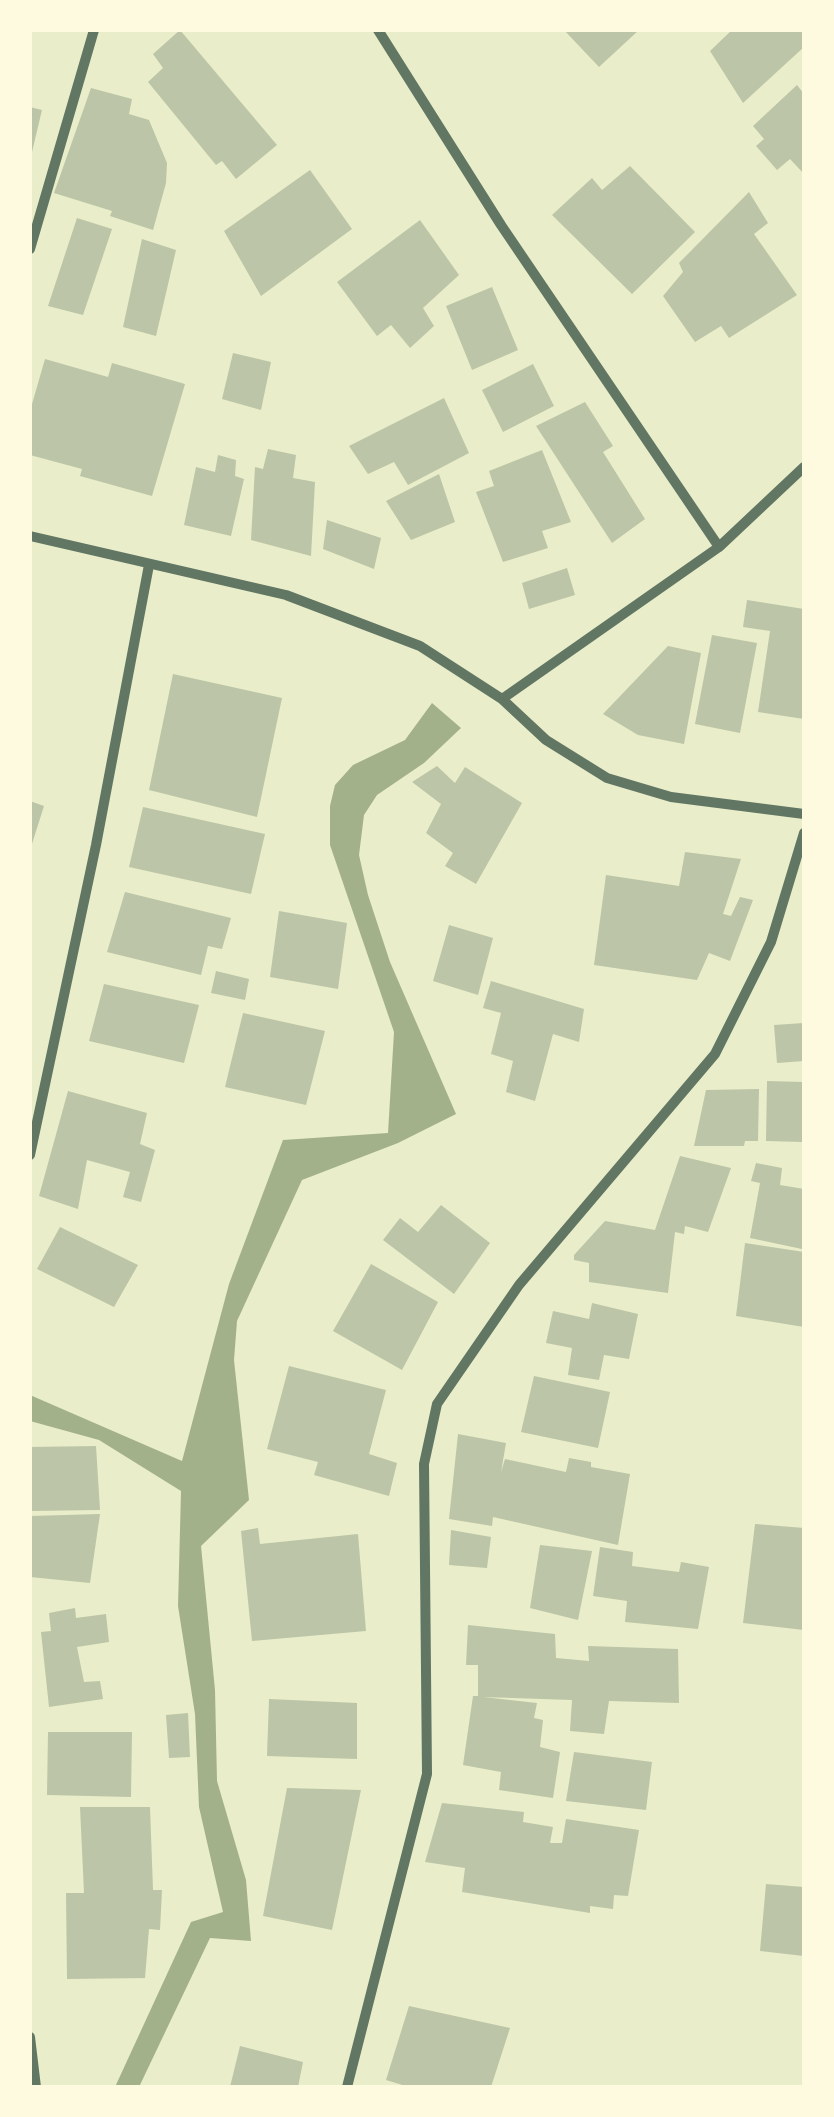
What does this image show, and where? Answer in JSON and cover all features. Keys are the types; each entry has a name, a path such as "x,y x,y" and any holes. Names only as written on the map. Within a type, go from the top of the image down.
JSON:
{"street":[{"path":"30,249 94,30"},
{"path":"378,30 501,225 719,546"},
{"path":"502,699 719,546 804,467"},
{"path":"30,536 286,595 420,646 502,699 546,740 606,778 671,797 804,814"},
{"path":"30,1155 96,844 149,564"},
{"path":"346,2087 428,1774 424,1464 437,1404 519,1285 715,1054 770,942 804,833"},
{"path":"30,2037 36,2087"}],"shaded area":[{"path":"432,703 461,728 424,763 377,795 364,815 359,855 390,962 456,1114 398,1143 302,1180 237,1321 234,1360 249,1500 201,1546 215,1690 217,1781 246,1880 251,1941 210,1938 139,2087 115,2087 191,1922 223,1912 199,1807 195,1714 178,1606 181,1491 99,1440 30,1421 30,1395 182,1461 229,1284 283,1140 388,1133 394,1032 330,845 330,806 335,785 353,765 405,740"}],"building":[{"path":"180,30 277,145 236,179 222,161 216,165 148,82 163,68 153,54"},
{"path":"564,30 639,30 599,67"},
{"path":"732,30 804,30 804,47 743,103 710,51"},
{"path":"797,85 804,94 804,174 790,159 777,170 756,146 764,139 753,126"},
{"path":"91,88 132,99 129,114 149,120 167,163 166,183 153,230 110,216 112,211 54,193"},
{"path":"30,107 42,110 32,152 30,152"},
{"path":"630,166 695,232 632,294 552,215 592,178 602,190"},
{"path":"310,170 352,229 261,296 224,231"},
{"path":"749,192 768,223 754,234 797,295 729,338 721,326 695,342 663,296 683,272 679,263"},
{"path":"77,218 112,229 83,315 48,306"},
{"path":"420,220 459,275 423,308 434,326 410,348 391,325 377,336 337,282"},
{"path":"142,239 176,250 156,336 123,327"},
{"path":"492,287 518,350 472,370 446,306"},
{"path":"233,353 271,362 261,410 222,399"},
{"path":"45,359 108,377 112,363 185,384 152,496 80,476 82,469 30,455 30,411"},
{"path":"533,364 554,406 503,432 482,390"},
{"path":"444,398 469,453 408,485 394,462 368,474 349,446"},
{"path":"585,402 613,446 603,452 645,519 612,543 536,426"},
{"path":"268,449 296,455 293,478 315,482 311,556 251,540 255,467 263,469"},
{"path":"542,450 571,522 542,531 548,548 503,562 476,492 494,486 489,471"},
{"path":"218,455 236,460 235,476 244,479 231,536 184,525 196,467 215,472"},
{"path":"439,474 455,522 411,540 386,501"},
{"path":"327,520 381,538 374,569 323,549"},
{"path":"567,568 575,595 529,609 522,583"},
{"path":"747,600 804,609 804,719 758,712 770,631 743,627"},
{"path":"712,635 757,643 740,733 695,724"},
{"path":"668,646 701,653 684,744 638,735 603,714"},
{"path":"173,674 282,698 257,817 149,790"},
{"path":"437,766 455,783 465,767 522,803 476,884 445,866 453,853 426,833 441,804 412,782"},
{"path":"30,801 44,806 31,847 30,847"},
{"path":"143,807 265,834 251,894 129,867"},
{"path":"685,852 741,859 723,914 731,916 740,897 753,900 730,961 709,953 697,980 594,965 606,875 679,886"},
{"path":"125,892 231,918 222,949 208,946 201,975 107,952"},
{"path":"279,911 347,923 338,989 270,977"},
{"path":"449,925 493,938 478,995 433,981"},
{"path":"216,971 249,979 245,1000 211,993"},
{"path":"491,981 584,1009 579,1042 553,1034 535,1101 506,1092 513,1061 491,1054 501,1013 483,1008"},
{"path":"104,984 199,1005 184,1063 89,1041"},
{"path":"243,1013 325,1031 306,1105 225,1087"},
{"path":"804,1023 804,1061 777,1063 774,1025"},
{"path":"767,1081 804,1082 804,1142 766,1141"},
{"path":"759,1089 758,1141 745,1141 744,1146 694,1146 706,1090"},
{"path":"68,1091 147,1113 140,1144 155,1150 141,1202 123,1197 130,1172 87,1160 78,1209 39,1196"},
{"path":"680,1156 731,1168 708,1232 685,1226 684,1234 675,1232 668,1293 589,1282 589,1263 574,1260 574,1255 605,1221 655,1230"},
{"path":"756,1163 782,1168 780,1185 804,1189 802,1249 750,1238 760,1183 751,1181"},
{"path":"441,1205 490,1243 454,1294 383,1240 400,1218 418,1232"},
{"path":"60,1227 138,1265 114,1307 37,1269"},
{"path":"745,1243 804,1252 804,1327 736,1316"},
{"path":"371,1264 438,1302 402,1370 333,1331"},
{"path":"592,1303 638,1314 629,1359 604,1355 599,1380 568,1375 572,1348 546,1343 553,1311 589,1319"},
{"path":"289,1366 386,1390 369,1454 397,1463 389,1496 314,1475 318,1462 267,1449"},
{"path":"534,1376 610,1392 598,1448 521,1432"},
{"path":"458,1434 506,1443 501,1472 505,1459 566,1472 569,1458 591,1462 591,1467 630,1474 618,1545 493,1517 492,1526 449,1519"},
{"path":"96,1446 100,1510 30,1511 30,1447"},
{"path":"100,1514 90,1583 30,1577 30,1516"},
{"path":"755,1524 804,1528 804,1630 743,1623"},
{"path":"258,1528 260,1544 358,1534 366,1631 252,1641 241,1531"},
{"path":"451,1530 491,1537 487,1568 449,1565"},
{"path":"540,1545 592,1551 578,1620 530,1608"},
{"path":"600,1547 633,1552 632,1566 679,1572 681,1562 709,1567 698,1629 625,1622 627,1601 593,1596"},
{"path":"75,1608 76,1618 106,1614 109,1642 77,1647 84,1682 100,1681 103,1699 49,1707 41,1632 51,1631 49,1613"},
{"path":"468,1625 555,1634 556,1658 589,1661 588,1646 678,1649 679,1703 609,1701 604,1734 570,1731 572,1700 483,1697 537,1703 534,1718 543,1720 540,1747 560,1752 553,1798 499,1790 501,1772 463,1765 473,1696 478,1696 478,1665 466,1665"},
{"path":"269,1699 357,1703 357,1759 267,1756"},
{"path":"188,1713 190,1757 169,1758 166,1715"},
{"path":"48,1732 132,1732 131,1797 47,1795"},
{"path":"574,1752 652,1762 646,1810 566,1801"},
{"path":"287,1788 361,1790 332,1930 263,1916"},
{"path":"442,1803 524,1812 523,1822 553,1827 550,1843 562,1843 566,1819 639,1830 628,1896 614,1895 613,1909 590,1906 590,1913 462,1892 465,1868 425,1862"},
{"path":"80,1807 150,1807 153,1890 162,1890 160,1930 149,1929 145,1978 67,1979 66,1893 84,1893"},
{"path":"766,1884 804,1887 804,1956 760,1951"},
{"path":"409,2006 510,2028 491,2087 409,2087 386,2080"},
{"path":"240,2046 303,2062 298,2087 230,2087"}]}
